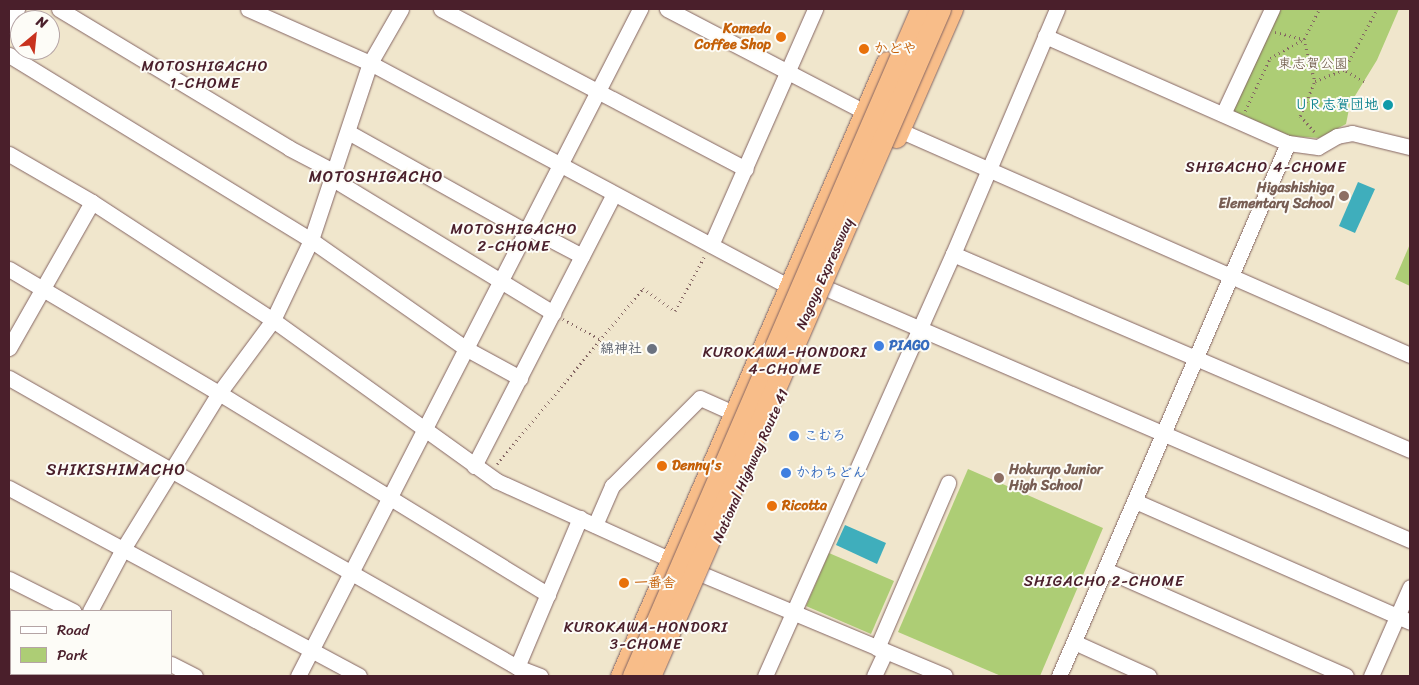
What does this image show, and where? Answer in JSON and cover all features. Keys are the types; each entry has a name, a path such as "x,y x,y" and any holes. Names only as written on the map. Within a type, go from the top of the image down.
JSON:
{"highway":[{"path":"621,676 910,9"},
{"name":"Nagoya Expressway","path":"632,676 921,9"},
{"name":"Nagoya Expressway","path":"650,676 940,9"},
{"name":"National Highway Route 41","path":"661,676 828,289 952,9"}],"street":[{"path":"9,26 17,9"},
{"path":"59,9 334,176 498,283 553,313"},
{"path":"248,9 370,63 789,287"},
{"path":"91,610 123,549 173,471 219,393 273,320 311,240 334,176 370,63 401,9"},
{"path":"441,9 746,169"},
{"path":"298,676 640,9"},
{"path":"667,9 899,130 1410,355"},
{"path":"711,245 815,9"},
{"path":"765,676 953,254 987,170 1057,9"},
{"path":"1223,114 1272,9"},
{"path":"1045,36 1288,143 1318,147 1337,136 1352,133 1410,147"},
{"path":"9,55 311,240 465,348 520,378"},
{"path":"348,132 526,229 582,256"},
{"path":"1059,676 1197,359 1230,276 1288,143"},
{"path":"9,154 92,202 273,320 426,427 488,475 704,575 945,676"},
{"path":"474,466 614,194"},
{"path":"9,348 92,202"},
{"path":"953,254 1410,450"},
{"path":"9,269 219,393 548,595"},
{"path":"828,289 1410,540"},
{"path":"9,378 517,667 540,676"},
{"path":"595,526 612,486 700,398 734,413"},
{"path":"874,676 881,650 948,483"},
{"path":"9,488 359,676"},
{"path":"1135,500 1404,619"},
{"path":"517,667 580,518"},
{"path":"1106,570 1346,676"},
{"path":"9,579 71,610"},
{"path":"1371,676 1404,619 1410,587"},
{"path":"1074,642 1149,676"},
{"path":"172,664 195,676"},
{"path":"172,670 184,676"}],"path":[{"path":"1240,122 1270,58 1304,39 1319,9"},
{"path":"1315,80 1344,70 1377,9"},
{"path":"1262,29 1304,39"},
{"path":"1304,39 1315,80 1300,116 1319,138"},
{"path":"1344,70 1364,82"},
{"path":"488,475 643,288 675,311 711,245"},
{"path":"553,313 600,340"}],"green space":[{"name":"東志賀公園","path":"1281,9 1399,9 1377,60 1350,104 1346,124 1319,138 1290,136 1233,111"},
{"path":"1410,244 1410,286 1395,279"},
{"path":"968,469 1103,528 1040,676 1001,676 898,632"},
{"path":"829,553 894,581 871,634 806,606"}],"water":[{"path":"1358,182 1375,189 1355,233 1339,226"},
{"path":"845,525 886,543 877,564 836,545"}],"place":[{"name":"Komeda Coffee Shop","path":"781,37"},
{"name":"かどや","path":"864,49"},
{"name":"ＵＲ志賀団地","path":"1388,105"},
{"name":"Higashishiga Elementary School","path":"1344,196"},
{"name":"PIAGO","path":"879,346"},
{"name":"綿神社","path":"652,349"},
{"name":"こむろ","path":"794,436"},
{"name":"Denny's","path":"662,466"},
{"name":"かわちどん","path":"786,473"},
{"name":"Hokuryo Junior High School","path":"999,478"},
{"name":"Ricotta","path":"772,506"},
{"name":"一番舎","path":"624,583"}],"district":[{"name":"MOTOSHIGACHO 1-CHOME","path":"205,74"},
{"name":"SHIGACHO 4-CHOME","path":"1266,168"},
{"name":"MOTOSHIGACHO","path":"376,177"},
{"name":"MOTOSHIGACHO 2-CHOME","path":"514,238"},
{"name":"KUROKAWA-HONDORI 4-CHOME","path":"785,360"},
{"name":"SHIKISHIMACHO","path":"116,470"},
{"name":"SHIGACHO 2-CHOME","path":"1104,582"},
{"name":"KUROKAWA-HONDORI 3-CHOME","path":"646,636"}]}
